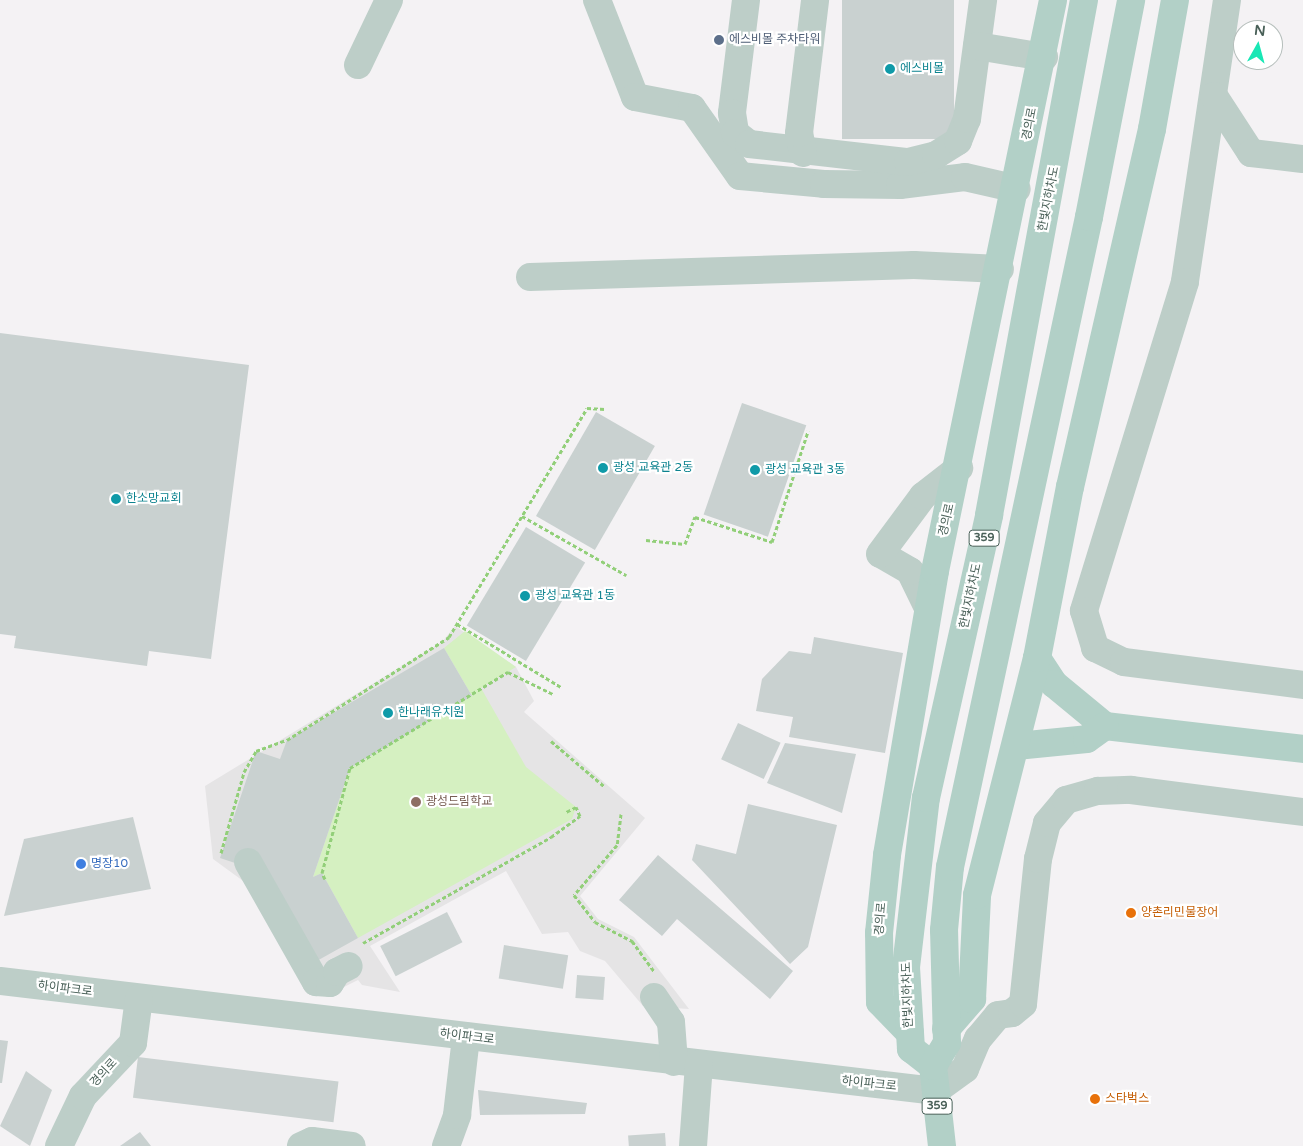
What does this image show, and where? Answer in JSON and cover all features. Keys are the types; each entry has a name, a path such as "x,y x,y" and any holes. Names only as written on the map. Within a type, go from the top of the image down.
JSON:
{"main road":[{"name":"경의로","path":"910,1033 880,1002 879,933 906,726 928,608 1017,189 1054,0"},
{"name":"한빛지하차도","path":"934,1079 911,1049 910,1033 908,933 926,798 988,515 1084,0"},
{"name":"359","path":"942,1146 934,1079 947,1043 944,930 950,867 1087,226 1131,0"},
{"path":"946,1029 972,999 976,895 992,822 1016,746 1037,658 1070,487 1152,129 1175,0"},
{"path":"1037,658 1054,684 1110,726 1303,749"},
{"path":"1016,746 1087,739 1110,726"}],"street":[{"path":"358,65 389,0"},
{"path":"597,0 635,97 692,108 740,176 824,184 900,185 965,177 1017,189"},
{"path":"746,0 732,113 735,133 749,144 803,153 908,162 936,155 958,142 967,119 983,0"},
{"path":"803,153 799,133 815,0"},
{"path":"1227,0 1185,282 1084,610 1095,648 1124,662 1303,685"},
{"path":"977,46 1044,57"},
{"path":"1214,96 1250,153 1303,159"},
{"path":"530,277 914,265 1000,269"},
{"path":"928,608 910,571 880,554 923,496 959,468"},
{"path":"934,1079 965,1069 978,1040 998,1015 1012,1013 1023,1004 1038,858 1047,823 1066,800 1098,791 1131,790 1303,812"},
{"path":"248,862 316,982 330,983 337,972 349,966"},
{"name":"하이파크로","path":"0,981 687,1063 934,1079"},
{"path":"318,1020 323,982"},
{"path":"657,988 687,1063 693,1146"},
{"name":"경의로","path":"59,1146 83,1096 132,1043 139,998"},
{"path":"446,1146 457,1115 466,1037"},
{"path":"300,1146 312,1141 352,1146"}],"path":[{"path":"248,862 232,864 222,856 221,844 244,772 256,751 311,725 449,637 587,408 605,409"},
{"path":"646,540 685,544 695,517 772,542 808,430"},
{"path":"522,516 626,575"},
{"path":"457,624 561,687"},
{"path":"325,878 322,873 350,768 508,672 552,694"},
{"path":"551,741 605,786"},
{"path":"349,966 366,955 360,945 551,837 580,816 576,807 566,812"},
{"path":"621,814 616,845 574,895 595,922 632,941 657,988"}],"shaded area":[{"name":"광성드림학교","path":"455,626 516,667 534,701 524,712 645,818 580,896 598,919 634,937 689,1009 643,1006 605,961 580,951 568,932 542,934 506,871 370,946 400,992 362,985 358,980 344,987 309,984 250,886 213,859 205,786 443,641"}],"green space":[{"path":"465,631 516,667 481,688 526,767 576,807 572,819 358,938 322,873 313,877 350,768 472,696 444,648"}],"building":[{"name":"에스비몰","path":"842,0 954,0 954,139 842,139"},
{"name":"한소망교회","path":"0,333 249,365 211,659 149,651 147,666 14,648 16,636 0,634"},
{"name":"광성 교육관 3동","path":"742,403 806,425 768,537 704,515"},
{"name":"광성 교육관 2동","path":"596,412 655,446 595,550 536,516"},
{"name":"광성 교육관 1동","path":"526,527 585,563 526,661 467,626"},
{"path":"814,637 903,653 885,753 789,737 793,717 756,711 762,679 789,651 811,654"},
{"path":"444,648 472,696 350,768 313,877 322,873 358,938 297,972 238,864 220,858 256,751 280,759 287,740"},
{"path":"738,723 781,743 764,779 721,759"},
{"path":"785,743 856,754 842,813 767,783"},
{"path":"748,804 837,825 808,947 790,964 692,860 696,844 736,854"},
{"name":"명장10","path":"133,817 151,889 4,916 24,839"},
{"path":"658,855 793,971 770,999 677,919 662,936 619,900"},
{"path":"447,912 462,942 396,976 380,946"},
{"path":"504,945 568,955 563,989 499,979"},
{"path":"577,975 605,977 603,1000 575,998"},
{"path":"0,1040 8,1041 2,1083 0,1083"},
{"path":"138,1057 338,1082 333,1122 133,1098"},
{"path":"26,1071 52,1090 30,1146 0,1126"},
{"path":"478,1090 587,1103 585,1114 480,1115"},
{"path":"140,1132 151,1146 120,1146"},
{"path":"665,1133 666,1146 629,1146 628,1136"}],"place":[{"name":"에스비몰 주차타워","path":"719,40"},
{"name":"에스비몰","path":"890,69"},
{"name":"광성 교육관 2동","path":"603,468"},
{"name":"광성 교육관 3동","path":"755,470"},
{"name":"한소망교회","path":"116,499"},
{"name":"광성 교육관 1동","path":"525,596"},
{"name":"한나래유치원","path":"388,713"},
{"name":"광성드림학교","path":"416,802"},
{"name":"명장10","path":"81,864"},
{"name":"양촌리민물장어","path":"1131,913"},
{"name":"스타벅스","path":"1095,1099"}]}
